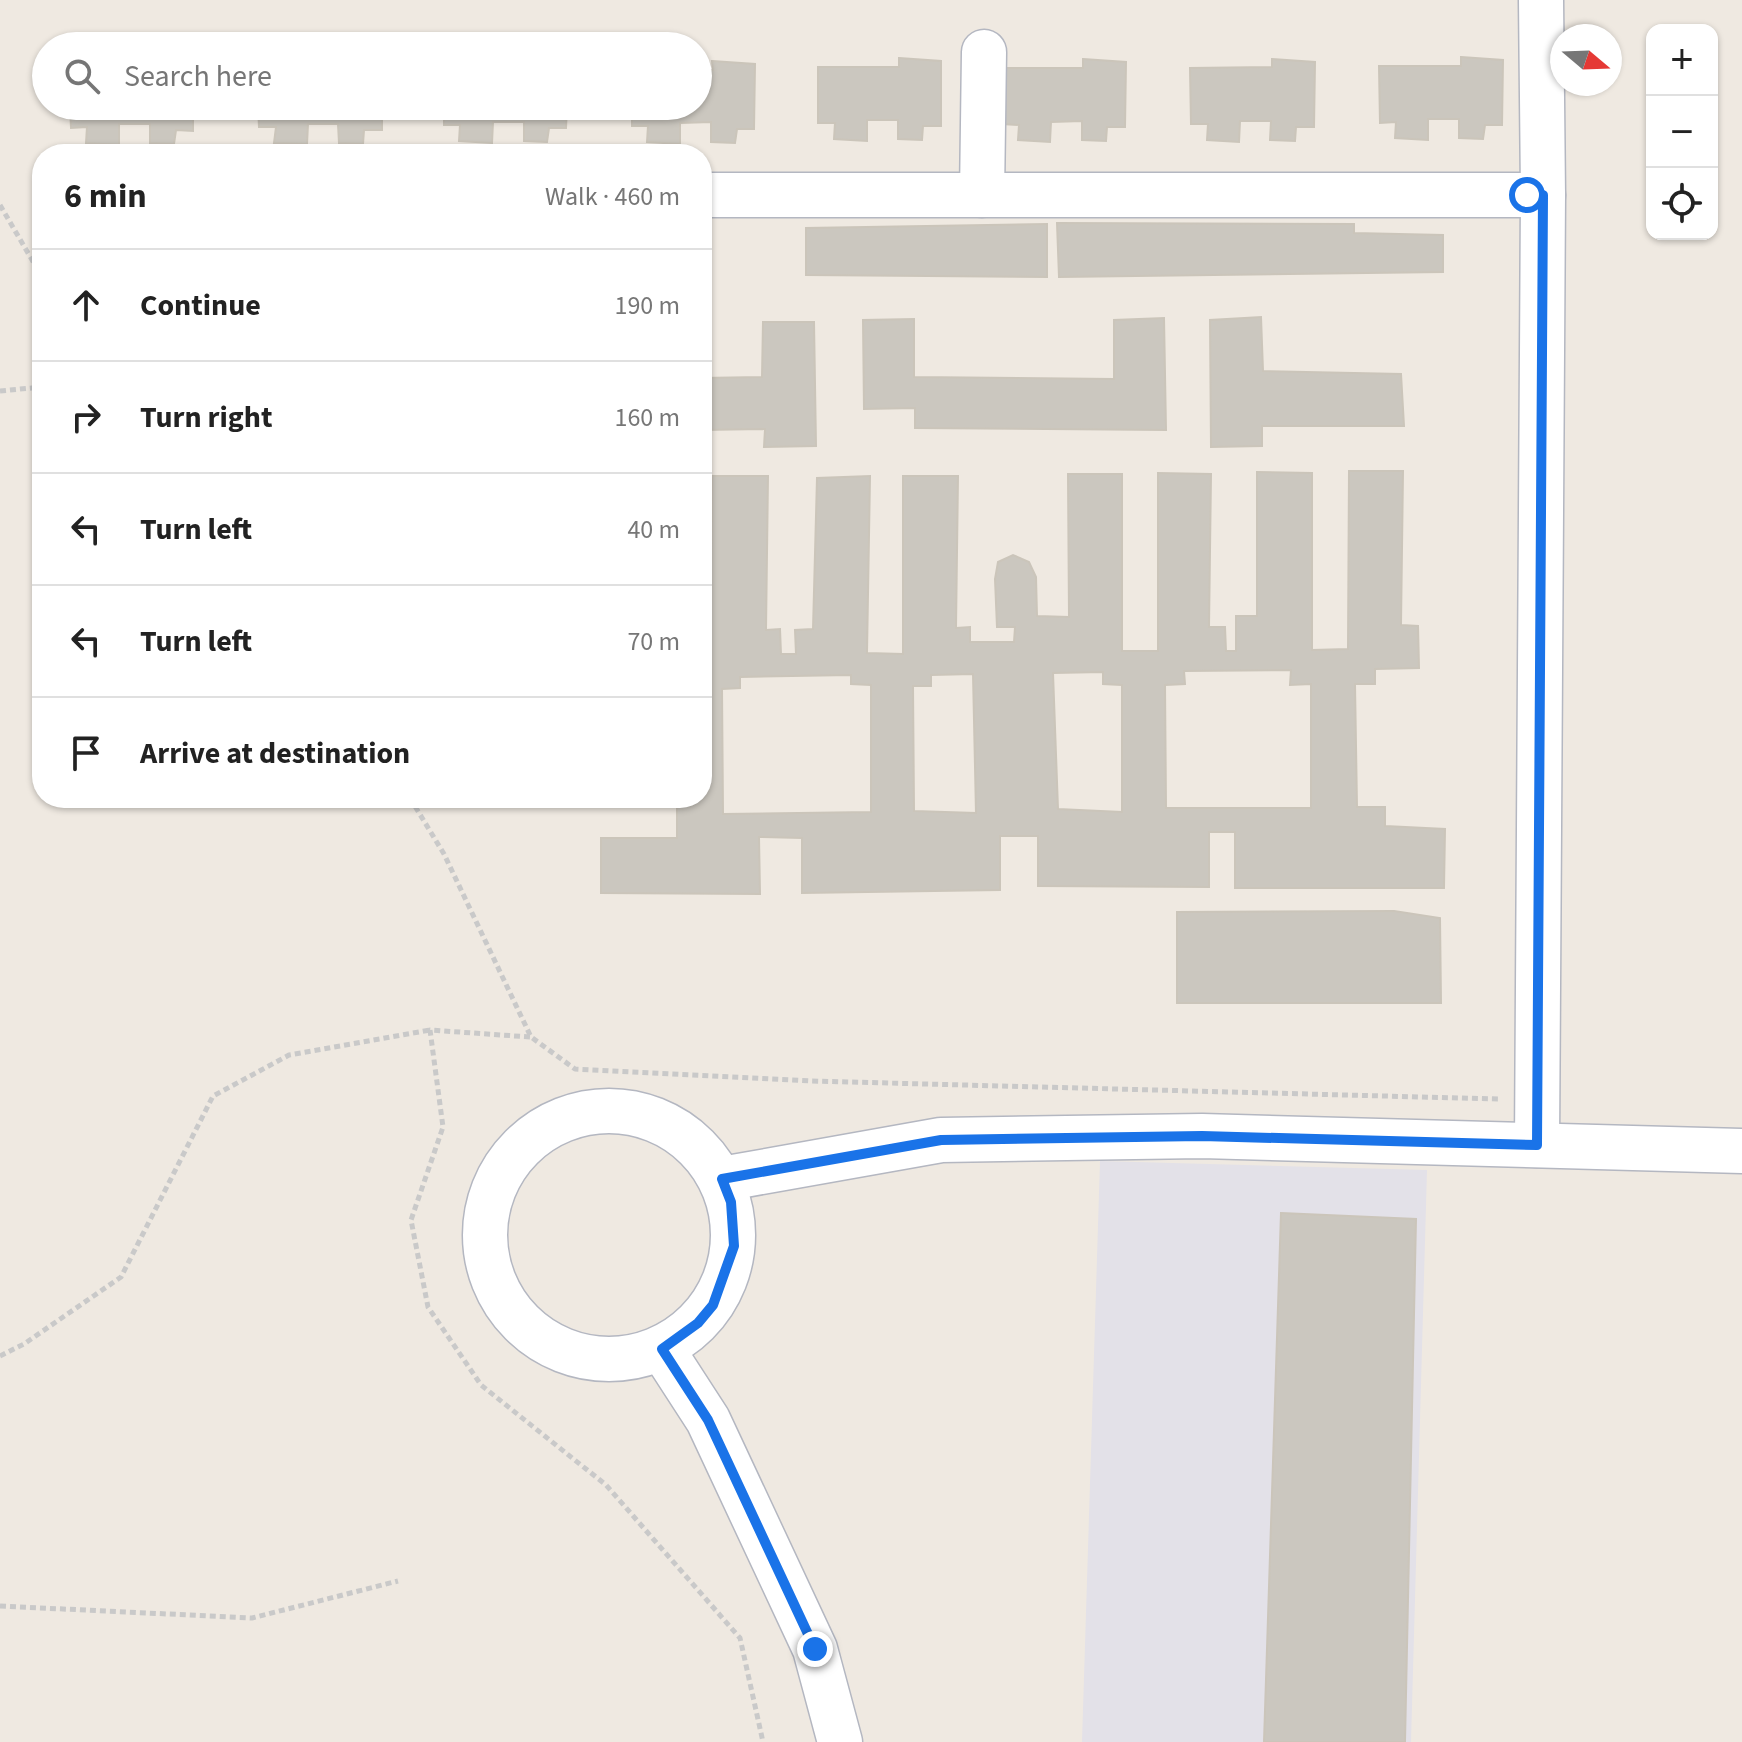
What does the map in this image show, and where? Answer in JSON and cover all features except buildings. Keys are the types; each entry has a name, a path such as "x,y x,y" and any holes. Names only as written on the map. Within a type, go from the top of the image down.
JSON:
{"street":[{"path":"1537,1145 1543,195 1541,0"},
{"path":"982,195 984,52"},
{"path":"712,195 1543,195"},
{"path":"601,1110 634,1112 689,1137 722,1179 731,1202 734,1246 713,1305 698,1323 662,1349 633,1358 580,1357 553,1346 518,1321 492,1274 484,1243 486,1216 493,1192 515,1154 562,1119 601,1110"},
{"path":"722,1179 941,1140 1202,1136 1742,1151"},
{"path":"662,1349 708,1420 815,1649 840,1742"}],"path":[{"path":"0,205 32,260"},
{"path":"0,391 32,388"},
{"path":"416,808 444,854 531,1037 575,1069 811,1081 1537,1100"},
{"path":"0,1356 24,1344 121,1277 213,1096 289,1055 430,1030 531,1037"},
{"path":"430,1030 443,1127 411,1220 428,1307 481,1385 606,1485 740,1638 763,1742"},
{"path":"0,1606 252,1618 398,1581"}],"shaded area":[{"path":"1100,1161 1427,1170 1411,1742 1082,1742"}],"route":[{"path":"815,1649 708,1420 662,1349 698,1323 713,1305 734,1246 731,1202 722,1179 941,1140 1202,1136 1537,1145 1543,195 1527,195"}]}
